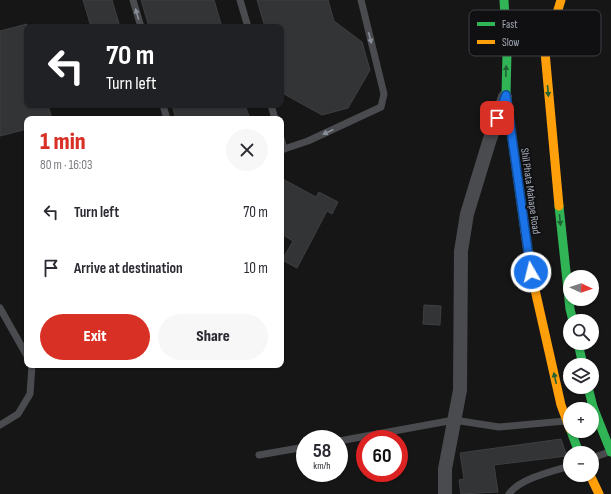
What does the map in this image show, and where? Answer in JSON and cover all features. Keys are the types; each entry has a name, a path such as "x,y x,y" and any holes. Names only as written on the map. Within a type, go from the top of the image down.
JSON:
{"main road":[{"name":"Shil Phata Mahape Road","path":"504,0 505,10"},
{"path":"558,10 561,0"},
{"name":"Shil Phata Mahape Road","path":"507,56 506,95 531,272 560,405 563,412"},
{"path":"545,56 555,171 571,314"},
{"path":"590,394 593,407 611,452"},
{"path":"593,482 599,494"}],"street":[{"path":"445,494 445,469 460,390 461,251 467,214 489,142 506,95"}],"lane":[{"path":"133,0 140,24"},
{"path":"240,0 247,24"},
{"path":"284,149 308,141 381,107 384,94 361,0"},
{"path":"0,308 24,351"},
{"path":"0,425 18,414 30,394 33,368"},
{"path":"348,439 454,420 499,427 563,427"},
{"path":"259,455 296,449"},
{"path":"599,456 611,452"},
{"path":"509,494 526,481 563,468"}],"building":[{"path":"83,0 112,0 119,24 90,24"},
{"path":"141,0 214,0 221,24 148,24"},
{"path":"257,0 328,0 334,21 362,42 370,70 348,108 322,115 284,94 284,24 264,24"},
{"path":"24,25 24,108 49,108 51,116 24,116 24,130 0,136 0,31"},
{"path":"173,108 246,108 249,116 175,116"},
{"path":"284,180 316,197 319,192 338,202 332,214 327,211 297,268 284,261 284,257 293,241 284,236"},
{"path":"424,305 441,306 440,325 423,324"},
{"path":"561,439 563,446 563,456 494,465 498,492 461,494 459,480 464,479 460,453"}],"traffic: fast":[{"path":"504,0 505,10"},
{"path":"507,56 506,95 525,231"},
{"path":"559,206 571,314"},
{"path":"580,350 581,358"},
{"path":"590,394 593,407 611,452"},
{"path":"574,438 576,446"}],"traffic: slow":[{"path":"558,10 561,0"},
{"path":"545,56 559,206"},
{"path":"525,231 531,272 563,410"},
{"path":"593,482 599,494"}],"route":[{"path":"497,118 506,95 531,272"}]}
